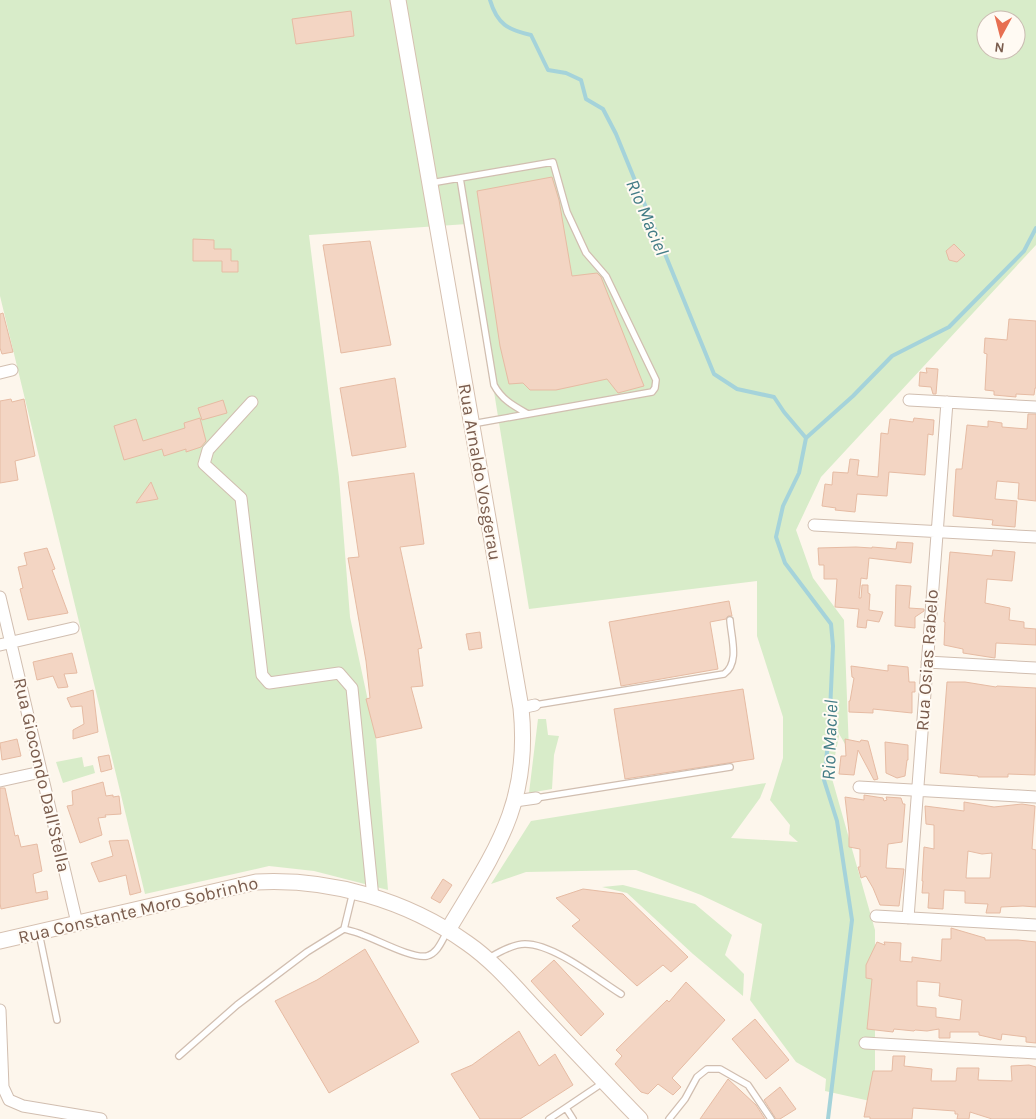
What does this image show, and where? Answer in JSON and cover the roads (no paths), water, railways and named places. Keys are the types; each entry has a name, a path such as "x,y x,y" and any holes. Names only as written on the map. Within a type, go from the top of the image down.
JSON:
{"street":[{"name":"Rua Arnaldo Vosgerau","path":"398,0 472,424 528,706 523,732 523,756 515,801 505,830 492,858 448,930"},
{"path":"909,400 1036,407"},
{"path":"252,402 208,450 204,464 241,498 262,675 269,683 339,673 352,688 373,898"},
{"name":"Rua Osias Rabelo","path":"908,918 946,402"},
{"path":"814,525 1036,537"},
{"name":"Rua Giocondo Dall'Stella","path":"0,597 5,643 41,772 77,924"},
{"path":"5,643 73,628"},
{"path":"927,662 1036,668"},
{"path":"0,781 41,772"},
{"path":"859,787 1036,797"},
{"path":"515,801 536,798"},
{"name":"Rua Constante Moro Sobrinho","path":"0,941 256,882 315,883 353,892 398,906 448,930 488,959 640,1119"},
{"path":"876,916 1036,925"},
{"path":"0,1010 3,1087 9,1100 23,1106 101,1119"},
{"path":"865,1043 1036,1053"}],"lane":[{"path":"430,184 553,162 567,212 586,253 606,276 656,380 655,388 652,392 472,424"},
{"path":"460,178 494,385 499,395 508,403 528,414"},
{"path":"528,706 724,674 730,670 734,660 730,620"},
{"path":"536,798 730,767"},
{"path":"180,1056 237,1005 307,952 344,929 353,892"},
{"path":"344,929 362,934 406,952 426,956 439,947 448,930"},
{"path":"38,932 57,1020"},
{"path":"488,959 499,952 524,944 544,947 621,994"},
{"path":"669,1119 697,1077 707,1069 720,1069 748,1085 771,1119"},
{"path":"549,1119 604,1082"},
{"path":"566,1108 573,1119"}],"waterway":[{"name":"Rio Maciel","path":"490,0 496,15 504,25 531,35 548,70 566,73 581,80 586,99 603,109 616,134 714,374 737,389 774,397 806,438"},
{"name":"Rio Maciel","path":"828,1119 852,920 837,821 824,780 829,733 833,646 831,624 785,563 776,537 783,506 799,473 806,438 853,396 892,356 949,327 1024,251 1036,228"}]}
